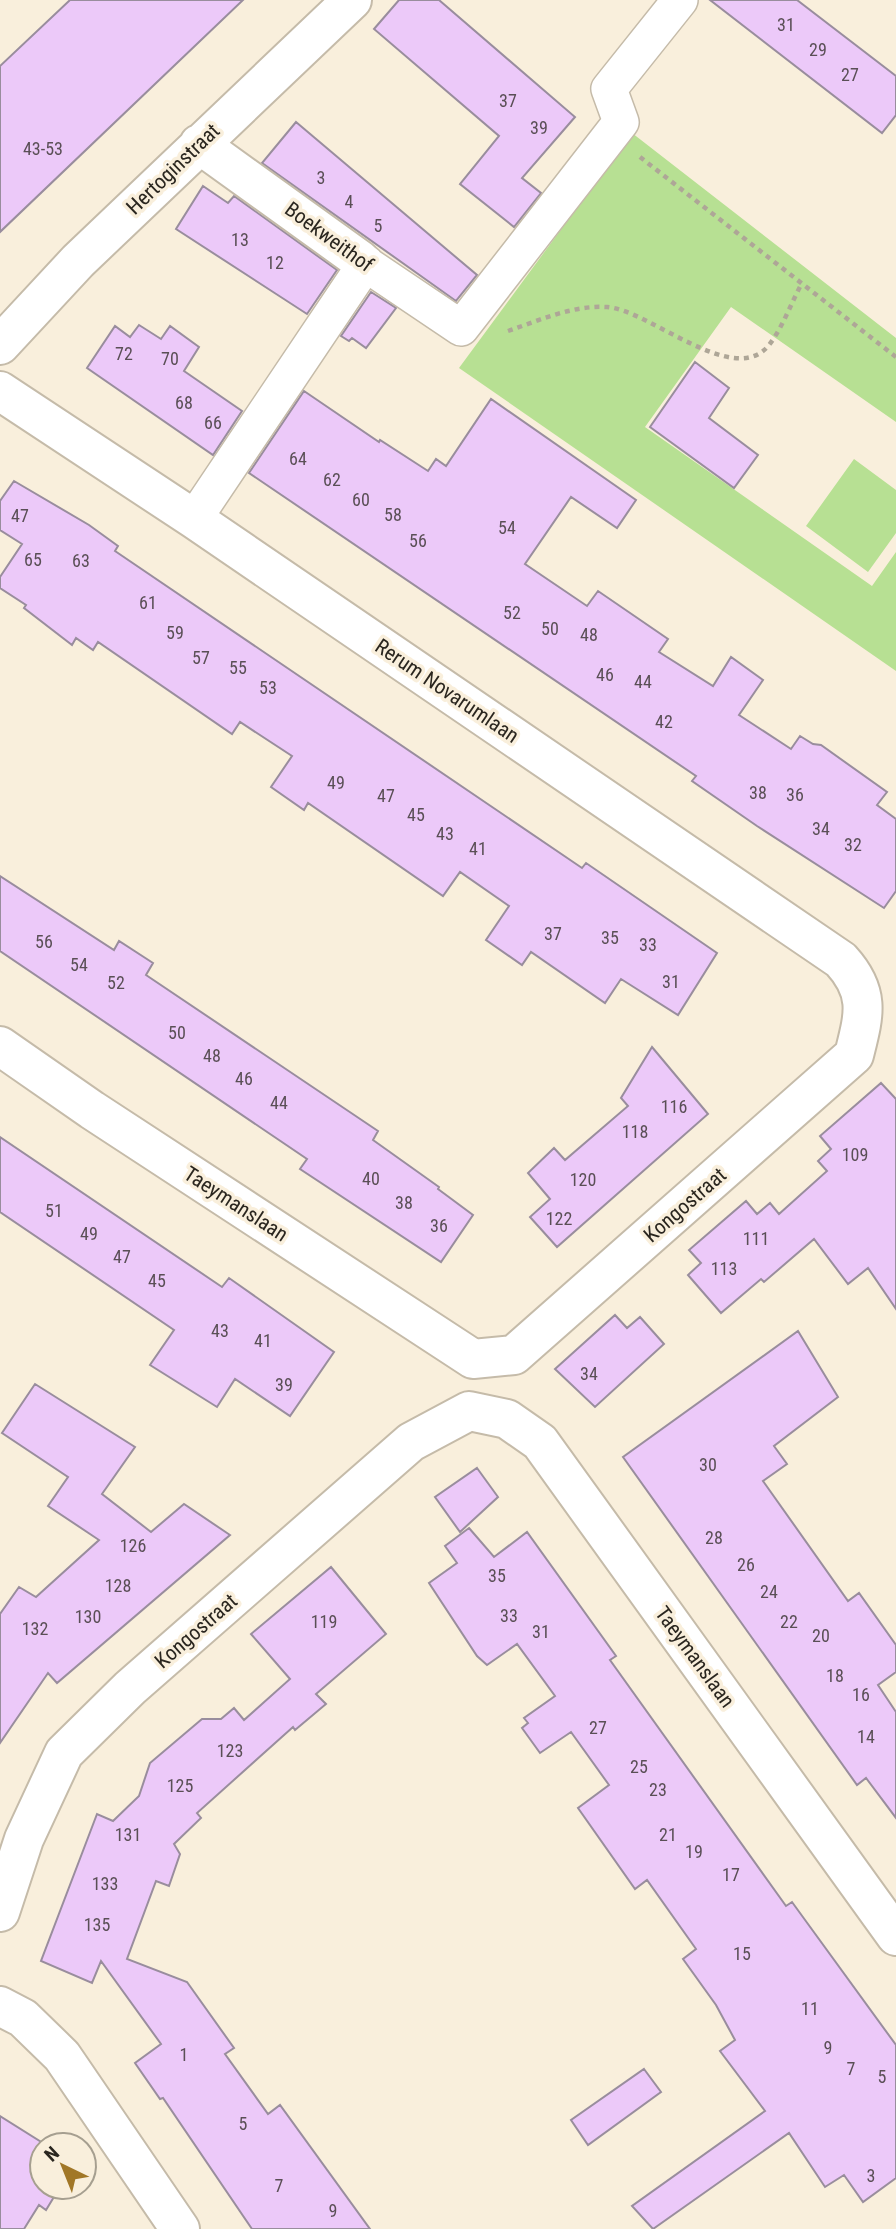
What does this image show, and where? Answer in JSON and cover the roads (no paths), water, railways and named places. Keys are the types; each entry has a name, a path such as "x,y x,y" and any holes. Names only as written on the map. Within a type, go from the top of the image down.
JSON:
{"street":[{"name":"Hertoginstraat","path":"0,345 78,261 352,0"},
{"name":"Boekweithof","path":"199,144 363,262 461,328 621,122 609,89 680,0"},
{"path":"194,519 363,262"},
{"name":"Rerum Novarumlaan","path":"0,391 194,519 841,960 857,978 864,1014"},
{"name":"Kongostraat","path":"473,1359 514,1355 690,1201 854,1055 864,1014"},
{"name":"Taeymanslaan","path":"0,1046 92,1110 473,1359"},
{"name":"Kongostraat","path":"0,1912 24,1839 64,1753 130,1688 411,1442 469,1411"},
{"name":"Taeymanslaan","path":"469,1411 507,1419 540,1442 896,1936"},
{"path":"0,2006 23,2018 62,2056 180,2229"}]}
